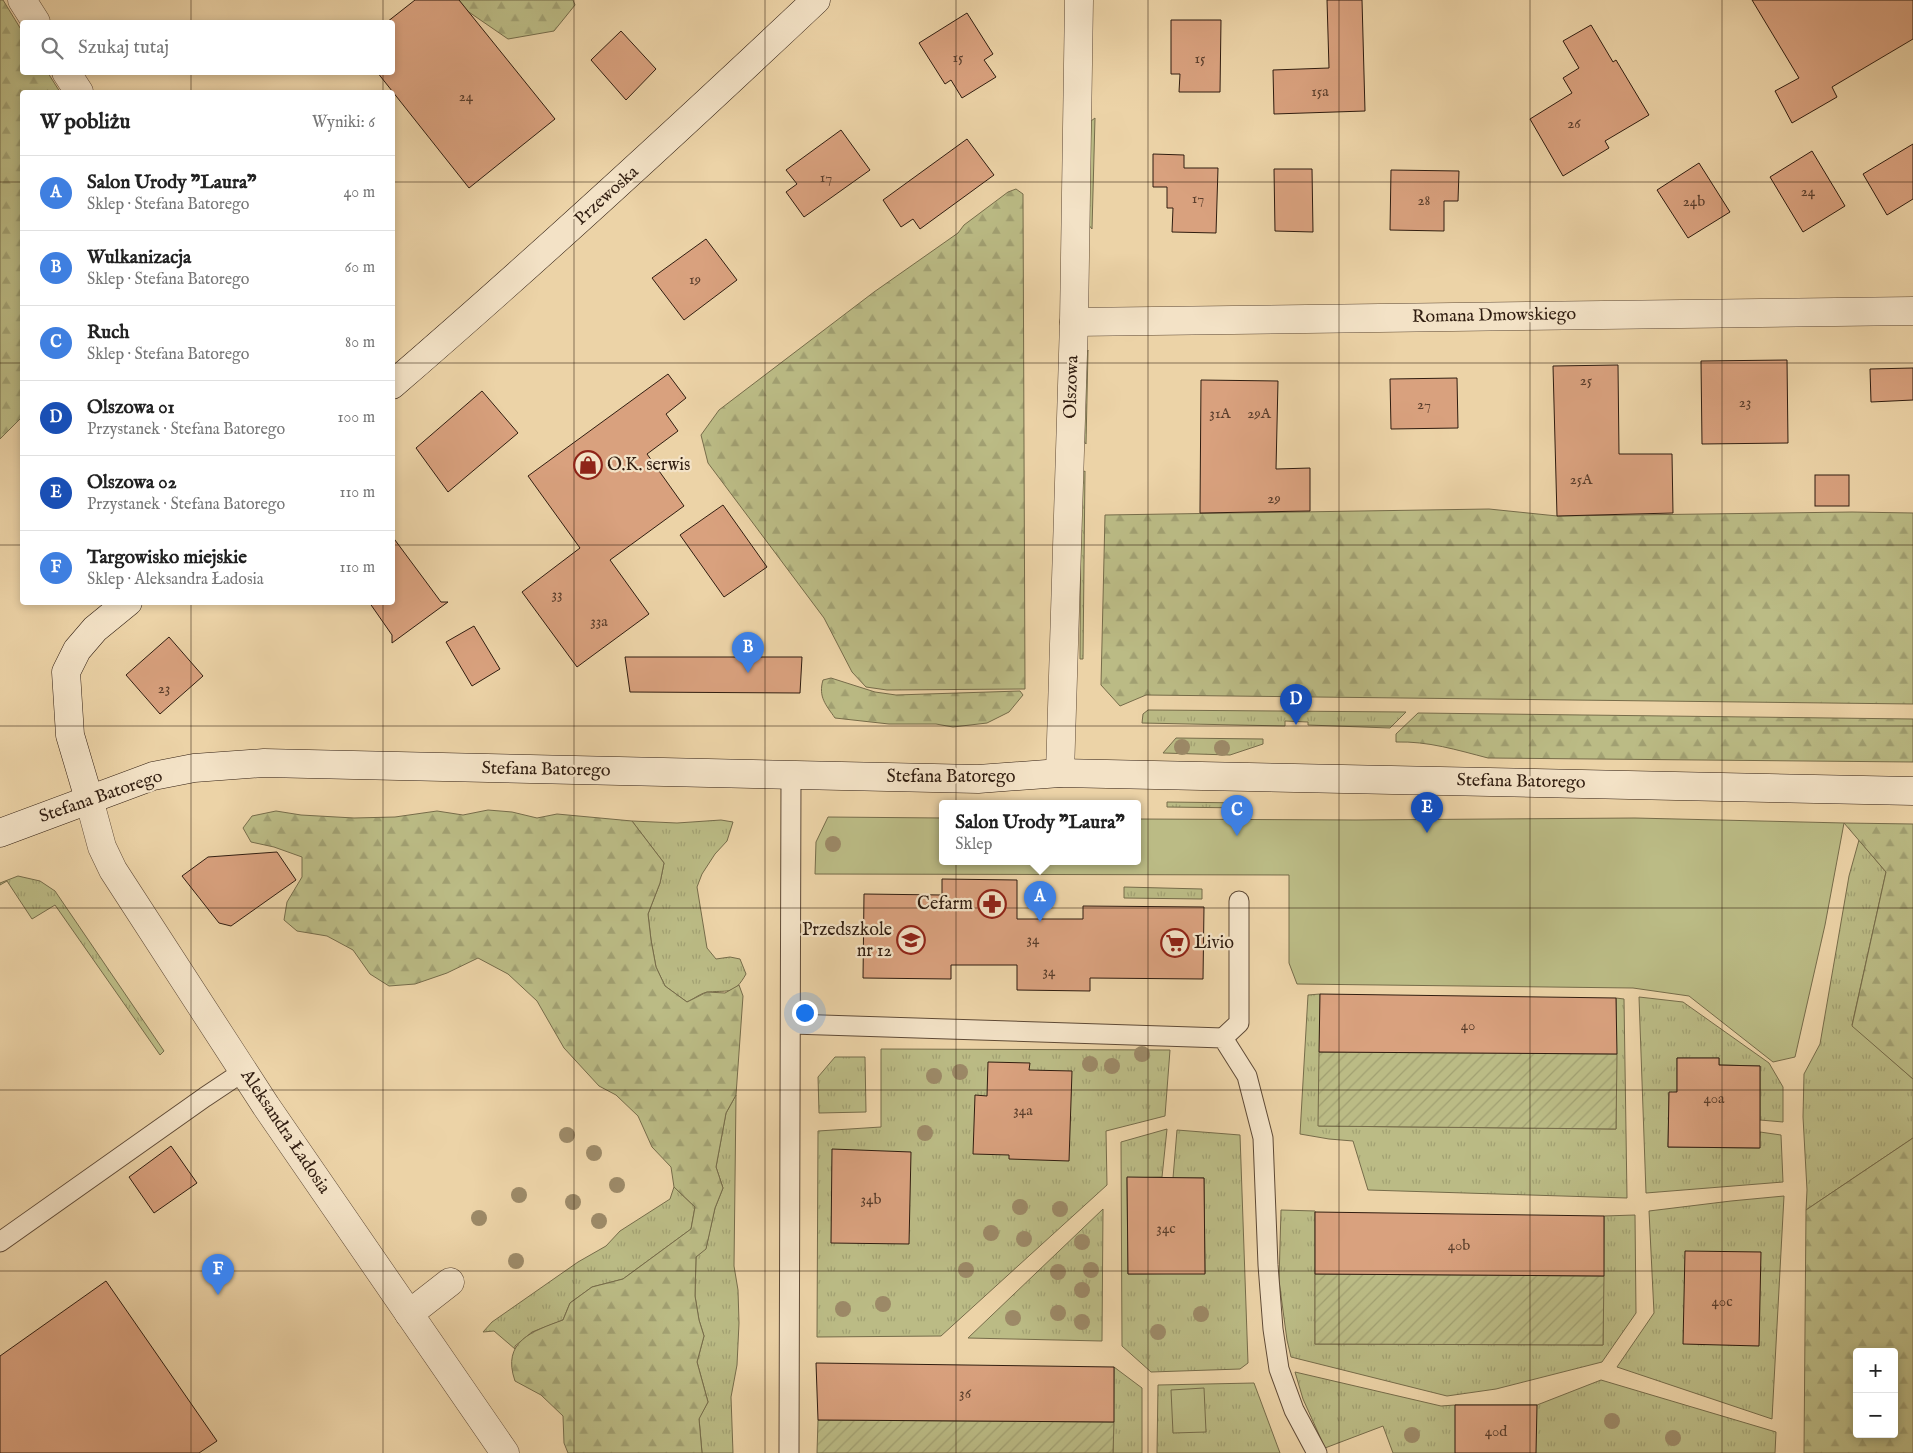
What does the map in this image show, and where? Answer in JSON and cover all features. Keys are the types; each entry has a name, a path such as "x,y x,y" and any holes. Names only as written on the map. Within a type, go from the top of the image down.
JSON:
{"street":[{"path":"22,0 35,20"},
{"name":"Przewoska","path":"395,382 503,290 633,172 816,0"},
{"name":"Olszowa","path":"1060,773 1074,322 1079,0"},
{"path":"68,75 78,90"},
{"name":"Romana Dmowskiego","path":"1074,322 1913,311"},
{"path":"89,799 70,735 66,672 77,650 94,630 124,605"},
{"name":"Stefana Batorego","path":"0,833 153,776 194,768 264,763 791,776 978,779 1060,773 1913,791"},
{"name":"Aleksandra Ładosia","path":"89,799 102,847 109,863 244,1071 505,1453"},
{"path":"409,1314 450,1282"}],"lane":[{"path":"789,1453 792,1024 791,776"},
{"path":"792,1024 1222,1038 1239,1023 1238,901"},
{"path":"1222,1038 1247,1076 1264,1138 1268,1265 1276,1350 1294,1410 1317,1453"},
{"path":"0,1242 204,1097 244,1071"}],"green space":[{"path":"0,0 3,0 20,28 20,75 49,75 59,90 20,90 20,419 0,439"},
{"path":"457,0 573,0 575,5 554,31 508,39 463,8"},
{"path":"1095,118 1092,229 1088,224 1091,121"},
{"path":"1016,189 1023,194 1025,689 887,690 866,687 852,672 824,618 708,463 701,435 719,410 874,292 958,233 964,225 1008,192"},
{"path":"1088,350 1086,444 1083,440 1085,356"},
{"path":"1085,471 1083,659 1080,659 1081,473"},
{"path":"1489,509 1557,516 1852,512 1913,513 1913,704 1146,695 1120,706 1101,685 1105,515"},
{"path":"831,678 875,692 896,695 1020,691 1023,695 1009,712 987,723 953,727 936,724 889,724 835,718 822,696 823,680"},
{"path":"1148,710 1406,712 1390,728 1308,725 1308,722 1285,721 1285,726 1142,723 1143,714"},
{"path":"1418,713 1913,719 1913,762 1488,758 1431,745 1396,742 1396,734"},
{"path":"1176,738 1263,739 1263,744 1230,755 1163,753"},
{"path":"1167,802 1246,803 1246,808 1167,807"},
{"path":"488,810 512,812 537,818 557,814 632,821 664,863 660,883 648,914 656,967 665,986 687,1002 707,992 725,993 739,985 743,996 736,1095 726,1113 716,1167 723,1188 715,1208 706,1249 696,1257 695,1296 704,1336 697,1362 708,1402 699,1419 702,1453 568,1453 564,1443 563,1416 541,1395 515,1381 512,1367 512,1356 522,1340 541,1329 563,1320 570,1303 592,1287 623,1279 691,1229 695,1207 674,1187 671,1167 652,1147 638,1116 616,1095 599,1086 564,1048 537,1001 508,974 478,958 447,973 415,984 389,986 370,974 353,950 327,936 297,931 284,920 287,902 302,877 302,857 274,847 251,842 243,828 252,816 276,811 301,815 354,818 395,817 437,811 463,815"},
{"path":"828,817 939,818 939,865 1141,865 1141,819 1635,818 1844,823 1825,925 1795,1057 1773,1062 1689,996 1633,988 1297,984 1289,963 1289,875 815,874 816,842"},
{"path":"721,820 733,822 727,841 715,854 702,874 697,887 707,948 716,959 730,957 740,959 746,974 742,981 731,990 706,992 687,1002 665,986 656,967 648,914 660,883 664,863 632,821 677,823"},
{"path":"1844,823 1913,824 1913,1079 1852,1026 1886,872"},
{"path":"1859,840 1886,872 1852,1025 1913,1079 1913,1138 1806,1210 1807,1190 1803,1117 1804,1074 1820,1044 1849,876"},
{"path":"18,876 40,881 55,891 164,1051 160,1055 55,905 32,919 7,881 0,885 0,883"},
{"path":"1124,887 1202,889 1202,899 1124,898"},
{"path":"1320,994 1319,1126 1616,1129 1616,998 1624,999 1627,1198 1368,1190 1353,1141 1300,1134 1308,995"},
{"path":"1639,997 1683,1002 1769,1063 1783,1087 1783,1122 1760,1120 1760,1066 1719,1065 1719,1058 1677,1058 1677,1092 1669,1093 1668,1147 1759,1148 1760,1132 1781,1135 1783,1182 1646,1193"},
{"path":"881,1049 1170,1050 1165,1116 1106,1131 1107,1185 941,1336 817,1337 818,1131 881,1127"},
{"path":"1319,1052 1617,1054 1616,1129 1318,1126"},
{"path":"835,1057 865,1057 866,1112 819,1113 818,1077"},
{"path":"736,1095 734,1266 738,1290 739,1323 737,1365 731,1397 733,1453 702,1453 699,1418 708,1402 697,1362 704,1336 695,1296 696,1257 706,1248 715,1208 723,1188 716,1167 726,1113"},
{"path":"1167,1129 1162,1177 1127,1178 1128,1274 1205,1273 1204,1178 1173,1178 1177,1130 1240,1135 1248,1363 1240,1369 1151,1372 1122,1346 1121,1142"},
{"path":"1913,1138 1913,1453 1804,1453 1806,1210"},
{"path":"674,1187 695,1207 691,1229 623,1279 592,1287 570,1303 563,1320 532,1332 515,1346 515,1349 494,1331 483,1332 492,1322 578,1262 606,1246 620,1231 670,1199"},
{"path":"1784,1196 1772,1419 1617,1367 1654,1313 1649,1211"},
{"path":"1103,1209 1102,1341 968,1338"},
{"path":"1281,1210 1315,1211 1315,1344 1603,1345 1604,1216 1635,1215 1636,1313 1602,1362 1496,1389 1447,1396 1291,1357 1279,1281"},
{"path":"1315,1274 1604,1276 1603,1345 1315,1344"},
{"path":"1114,1367 1142,1388 1142,1453 1113,1453"},
{"path":"1295,1372 1441,1406 1537,1405 1601,1380 1776,1432 1775,1453 1393,1453 1383,1426 1325,1448 1303,1399"},
{"path":"1254,1383 1280,1453 1157,1453 1158,1385"},
{"path":"1204,1388 1206,1432 1173,1433 1171,1390"},
{"path":"818,1420 1114,1422 1113,1453 817,1453"}],"building":[{"path":"415,0 459,0 555,119 469,188 395,95 395,90 391,90 379,75 395,75 395,20 390,20"},
{"path":"1327,0 1362,0 1365,111 1274,114 1273,70 1329,68"},
{"path":"1752,0 1913,0 1913,39 1832,87 1837,97 1792,123 1775,91 1799,78"},
{"path":"967,13 993,54 984,60 996,77 962,98 951,80 945,84 919,43"},
{"path":"1171,20 1221,20 1220,92 1179,92 1180,74 1171,74"},
{"path":"1591,25 1613,62 1616,60 1649,115 1605,141 1609,148 1563,176 1530,119 1572,93 1563,78 1579,68 1563,41"},
{"path":"621,31 656,69 626,100 591,60"},
{"path":"841,130 870,170 804,217 786,192 797,184 786,170"},
{"path":"967,139 994,175 920,229 913,219 901,227 883,200"},
{"path":"1913,144 1913,199 1887,215 1863,174"},
{"path":"1812,151 1845,206 1803,232 1770,177"},
{"path":"1153,154 1184,155 1184,168 1218,168 1216,233 1172,232 1173,208 1167,208 1167,187 1153,187"},
{"path":"1699,163 1730,212 1688,238 1657,190"},
{"path":"1274,169 1312,169 1313,232 1275,231"},
{"path":"1391,170 1459,171 1458,201 1444,201 1444,231 1390,230"},
{"path":"706,239 737,280 684,320 652,278"},
{"path":"1787,360 1788,443 1702,444 1701,361"},
{"path":"1618,365 1619,454 1672,454 1673,513 1557,516 1553,366"},
{"path":"1913,368 1913,400 1871,402 1870,369"},
{"path":"668,374 686,398 666,414 678,431 647,454 684,506 610,560 649,614 577,667 522,592 580,548 528,476"},
{"path":"1457,378 1458,428 1391,429 1390,379"},
{"path":"1201,380 1278,381 1276,469 1310,468 1310,511 1200,513"},
{"path":"482,391 518,433 448,492 416,448"},
{"path":"1815,475 1849,475 1849,506 1815,506"},
{"path":"723,505 767,567 724,597 680,535"},
{"path":"395,540 441,602 448,602 392,643 392,635 371,605 395,605"},
{"path":"474,626 500,669 472,686 446,642"},
{"path":"169,637 203,676 160,714 126,675"},
{"path":"625,657 802,657 800,693 630,692"},
{"path":"277,852 296,880 231,926 219,923 182,876 208,857"},
{"path":"942,879 1017,880 1017,919 1083,919 1083,906 1204,907 1203,979 1090,978 1090,991 1017,990 1017,965 951,965 951,979 863,978 864,894 942,895"},
{"path":"1320,994 1616,998 1617,1054 1319,1052"},
{"path":"1677,1058 1719,1058 1719,1065 1760,1066 1760,1148 1668,1147 1669,1092 1677,1092"},
{"path":"988,1062 1030,1063 1029,1070 1072,1071 1069,1161 1009,1159 1009,1155 973,1154 975,1095 987,1096"},
{"path":"171,1146 197,1183 154,1213 129,1177"},
{"path":"832,1149 911,1152 909,1244 831,1243"},
{"path":"1127,1177 1204,1178 1205,1274 1128,1274"},
{"path":"1315,1212 1604,1216 1604,1276 1315,1274"},
{"path":"1685,1251 1761,1252 1759,1346 1683,1344"},
{"path":"106,1281 217,1441 199,1453 0,1453 0,1356"},
{"path":"816,1363 1114,1367 1114,1422 818,1420"},
{"path":"1455,1405 1537,1405 1536,1453 1455,1453"}],"place":[{"name":"O.K. serwis","path":"588,465"},
{"name":"Wulkanizacja","path":"748,673"},
{"name":"Olszowa 01","path":"1296,725"},
{"name":"Olszowa 02","path":"1427,833"},
{"name":"Ruch","path":"1237,836"},
{"name":"Cefarm","path":"992,904"},
{"name":"Salon Urody \"Laura\"","path":"1040,922"},
{"name":"Przedszkole nr 12","path":"911,940"},
{"name":"Livio","path":"1175,943"},
{"name":"Targowisko miejskie","path":"218,1295"}]}
